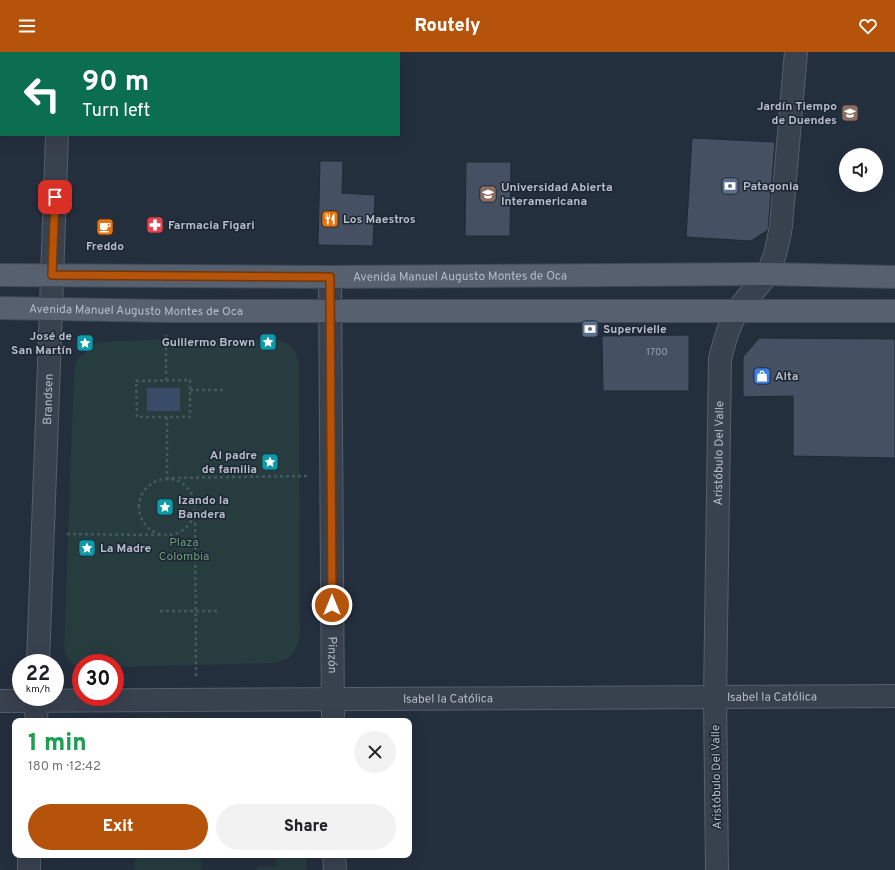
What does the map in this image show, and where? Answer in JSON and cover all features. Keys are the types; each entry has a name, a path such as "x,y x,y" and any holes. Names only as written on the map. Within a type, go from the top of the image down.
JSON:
{"main road":[{"name":"Avenida Manuel Augusto Montes de Oca","path":"0,275 330,277 767,274 895,276"},
{"name":"Avenida Manuel Augusto Montes de Oca","path":"0,308 167,311 895,311"}],"street":[{"name":"Aristóbulo Del Valle","path":"717,870 715,697 720,359 727,332 737,312 767,274 776,252 781,226 796,52"},
{"name":"Brandsen","path":"38,654 44,533 57,136"},
{"name":"Pinzón","path":"330,277 333,718"},
{"name":"Isabel la Católica","path":"64,705 196,700 895,696"},
{"name":"Isabel la Católica","path":"0,701 12,703"},
{"path":"28,870 29,858"},
{"path":"334,858 334,870"}],"path":[{"path":"166,380 167,311"},
{"path":"166,380 190,380 190,417 137,417 136,381 166,380"},
{"path":"190,390 225,390"},
{"path":"167,417 167,478"},
{"path":"168,535 159,534 150,529 143,522 140,512 139,502 142,493 149,485 157,480 167,478 331,476"},
{"path":"167,478 185,484 192,492 195,501 196,700"},
{"path":"44,533 168,535 178,533 186,528 192,520 195,511"},
{"path":"160,612 218,611"}],"green space":[{"name":"Plaza Colombia","path":"166,339 276,339 294,349 299,362 300,637 294,652 289,657 274,663 124,667 124,654 72,654 72,664 69,660 64,647 74,371 78,359 94,344 101,342"},
{"path":"199,717 199,718 135,718"},
{"path":"135,858 201,858 201,870 135,870"},
{"path":"276,858 306,858 306,870 257,870 257,867 276,866"}],"water":[{"path":"147,388 180,388 180,411 147,411"}],"building":[{"name":"Patagonia","path":"692,138 775,142 768,230 751,241 686,237"},
{"path":"320,161 343,161 342,193 375,195 373,246 318,245"},
{"name":"Universidad Abierta Interamericana","path":"466,162 511,162 510,236 465,236"},
{"path":"689,335 689,391 603,391 602,336"},
{"path":"759,338 895,339 895,458 793,456 793,396 743,397 743,357"}],"place":[{"name":"Jardín Tiempo de Duendes","path":"850,113"},
{"name":"Patagonia","path":"730,186"},
{"name":"Universidad Abierta Interamericana","path":"488,194"},
{"name":"Los Maestros","path":"330,219"},
{"name":"Farmacia Figari","path":"155,225"},
{"name":"Freddo","path":"105,227"},
{"name":"Supervielle","path":"590,329"},
{"name":"Guillermo Brown","path":"268,342"},
{"name":"José de San Martín","path":"85,343"},
{"name":"Alta","path":"762,376"},
{"name":"Al padre de familia","path":"270,462"},
{"name":"Izando la Bandera","path":"165,507"},
{"name":"La Madre","path":"87,548"}],"route":[{"path":"55,197 52,275 330,277 332,605"}]}
